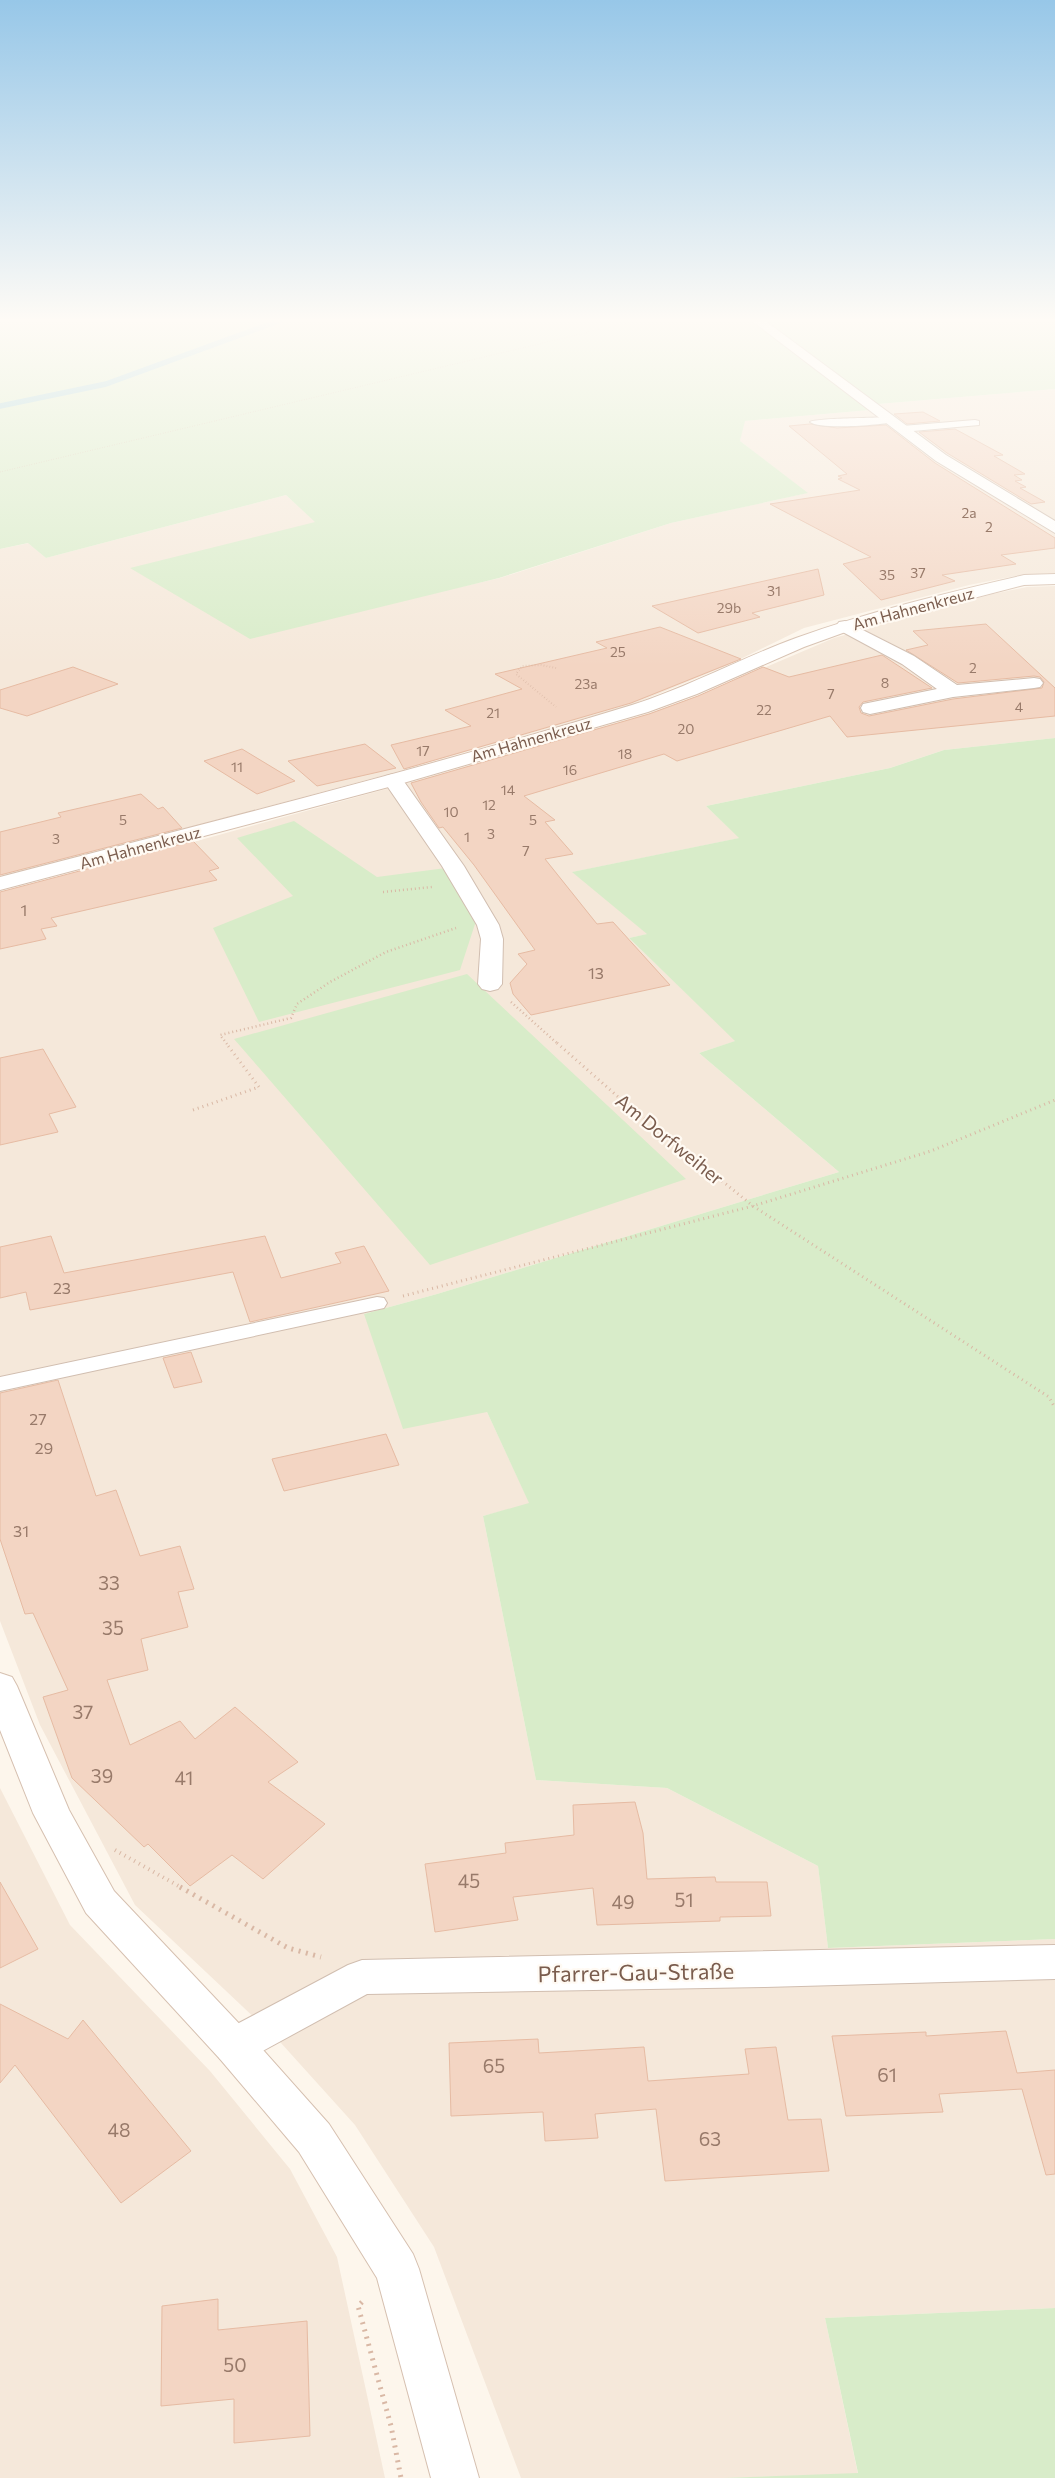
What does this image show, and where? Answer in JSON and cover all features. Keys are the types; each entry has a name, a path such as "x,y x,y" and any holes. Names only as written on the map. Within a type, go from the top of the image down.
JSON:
{"street":[{"path":"911,436 941,458 1055,528"},
{"name":"Am Hahnenkreuz","path":"0,884 393,780 641,708 692,690 820,634 845,626 1024,580 1055,579"},
{"path":"845,626 908,660 953,691"},
{"path":"870,708 953,691 1034,683"},
{"path":"393,780 453,866 488,925 492,939 490,984"},
{"path":"0,1686 52,1813 100,1902 234,2046 314,2138 397,2269 455,2478"},
{"name":"Pfarrer-Gau-Straße","path":"234,2046 362,1977 765,1970 1055,1962"}],"lane":[{"path":"0,1384 377,1303"}],"path":[{"path":"0,472 148,436"},
{"path":"556,668 531,665 522,666 516,674 547,700 584,724"},
{"path":"383,892 437,886"},
{"path":"193,1110 259,1087 220,1035 291,1018 297,1004 330,982 386,952 458,927"},
{"name":"Am Dorfweiher","path":"490,984 616,1095 753,1206 1049,1397 1055,1408"},
{"path":"377,1303 753,1206 931,1151 1055,1100"},
{"path":"108,1846 288,1948 323,1958"}],"shaded area":[{"path":"741,436 1055,436 1055,573 1020,575 969,585 804,628 726,666 631,705 385,775 0,878 0,549 29,543 46,558 286,495 403,600 500,578 671,523 807,493 740,441"},
{"path":"1055,586 1055,738 944,750 890,768 706,806 740,838 573,872 648,934 629,938 736,1041 699,1053 839,1172 437,1294 364,1314 487,1412 530,1504 483,1516 536,1780 667,1788 818,1866 828,1948 1055,1939 1055,2308 825,2318 858,2474 723,2478 521,2478 434,2247 355,2125 281,2043 135,1905 40,1725 0,1621 0,895 408,783 650,713 700,695 834,638 993,594 1027,587"},
{"path":"0,1788 70,1925 210,2071 290,2169 337,2257 385,2478 0,2478"}],"green space":[{"path":"0,436 741,436 740,441 808,493 671,523 499,578 250,639 130,568 315,522 286,495 46,558 28,543 0,549"},
{"path":"1055,738 1055,1939 828,1948 818,1866 667,1788 536,1780 483,1516 529,1503 487,1412 403,1429 364,1314 437,1294 839,1172 699,1053 735,1041 629,938 647,934 572,872 739,838 706,806 890,768 944,750"},
{"path":"294,821 377,877 446,868 476,921 460,970 259,1022 213,928 293,896 237,838"},
{"path":"467,974 686,1179 430,1265 234,1039"},
{"path":"1055,2308 1055,2478 723,2478 858,2473 825,2318"}],"building":[{"path":"801,436 900,436 935,463 1055,538 1055,548 1001,555 1016,564 942,575 955,581 881,600 843,564 871,557 770,504 860,490 838,479 842,478 838,476 847,474"},
{"path":"924,436 967,436 1003,455 994,456 1025,474 1014,475 1022,480 1015,481 1026,487 1020,488 1045,502 1031,504 947,453"},
{"path":"818,569 824,595 752,613 760,617 698,633 652,606"},
{"path":"986,624 1055,688 1055,716 847,737 830,716 677,761 664,754 524,796 555,820 545,822 573,854 545,859 597,924 613,922 670,985 531,1015 513,994 510,983 527,964 518,954 535,950 474,865 443,827 439,828 421,802 411,783 649,714 698,696 763,667 789,677 882,655 932,688 863,702 859,707 861,713 869,716 953,699 1042,688 1044,682 1040,677 1034,676 958,683 906,650 928,645 913,631"},
{"path":"660,627 741,659 631,703 404,769 391,745 471,726 445,710 522,689 495,674 607,648 596,642"},
{"path":"73,667 118,684 27,716 0,708 0,690"},
{"path":"365,744 396,768 317,786 288,761"},
{"path":"242,749 295,781 257,794 204,761"},
{"path":"141,794 158,809 163,807 182,828 0,875 0,832 61,817 58,813"},
{"path":"193,841 219,868 209,871 217,880 51,918 57,926 41,929 46,939 0,949 0,892"},
{"path":"43,1049 76,1107 49,1114 58,1132 0,1145 0,1058"},
{"path":"51,1236 64,1273 265,1236 281,1278 341,1263 335,1253 364,1246 389,1291 250,1322 233,1272 30,1310 26,1292 0,1298 0,1247"},
{"path":"191,1352 202,1382 174,1388 163,1358"},
{"path":"58,1380 96,1496 116,1490 140,1556 180,1546 194,1589 178,1592 188,1627 141,1639 148,1670 107,1680 130,1745 180,1721 195,1739 235,1707 298,1762 268,1782 325,1824 263,1879 232,1855 190,1886 148,1844 144,1847 72,1778 43,1697 68,1690 33,1613 25,1614 0,1539 0,1393"},
{"path":"386,1434 399,1465 284,1491 272,1459"},
{"path":"635,1802 643,1833 647,1879 715,1877 716,1882 767,1882 771,1916 720,1917 720,1921 597,1925 593,1888 513,1897 518,1920 435,1932 425,1864 506,1853 505,1843 574,1835 573,1805"},
{"path":"0,1882 38,1949 0,1968"},
{"path":"0,2004 68,2039 83,2020 191,2151 121,2203 15,2065 0,2083"},
{"path":"1006,2031 1017,2073 1055,2070 1055,2174 1046,2175 1022,2089 939,2094 943,2112 846,2116 832,2036 926,2032 926,2036"},
{"path":"538,2039 539,2053 644,2047 648,2081 749,2074 745,2049 776,2047 788,2120 821,2119 829,2171 665,2181 656,2109 595,2114 598,2138 545,2141 543,2112 451,2116 449,2043"},
{"path":"218,2299 218,2330 307,2321 310,2436 234,2443 234,2399 161,2406 162,2306"}]}
